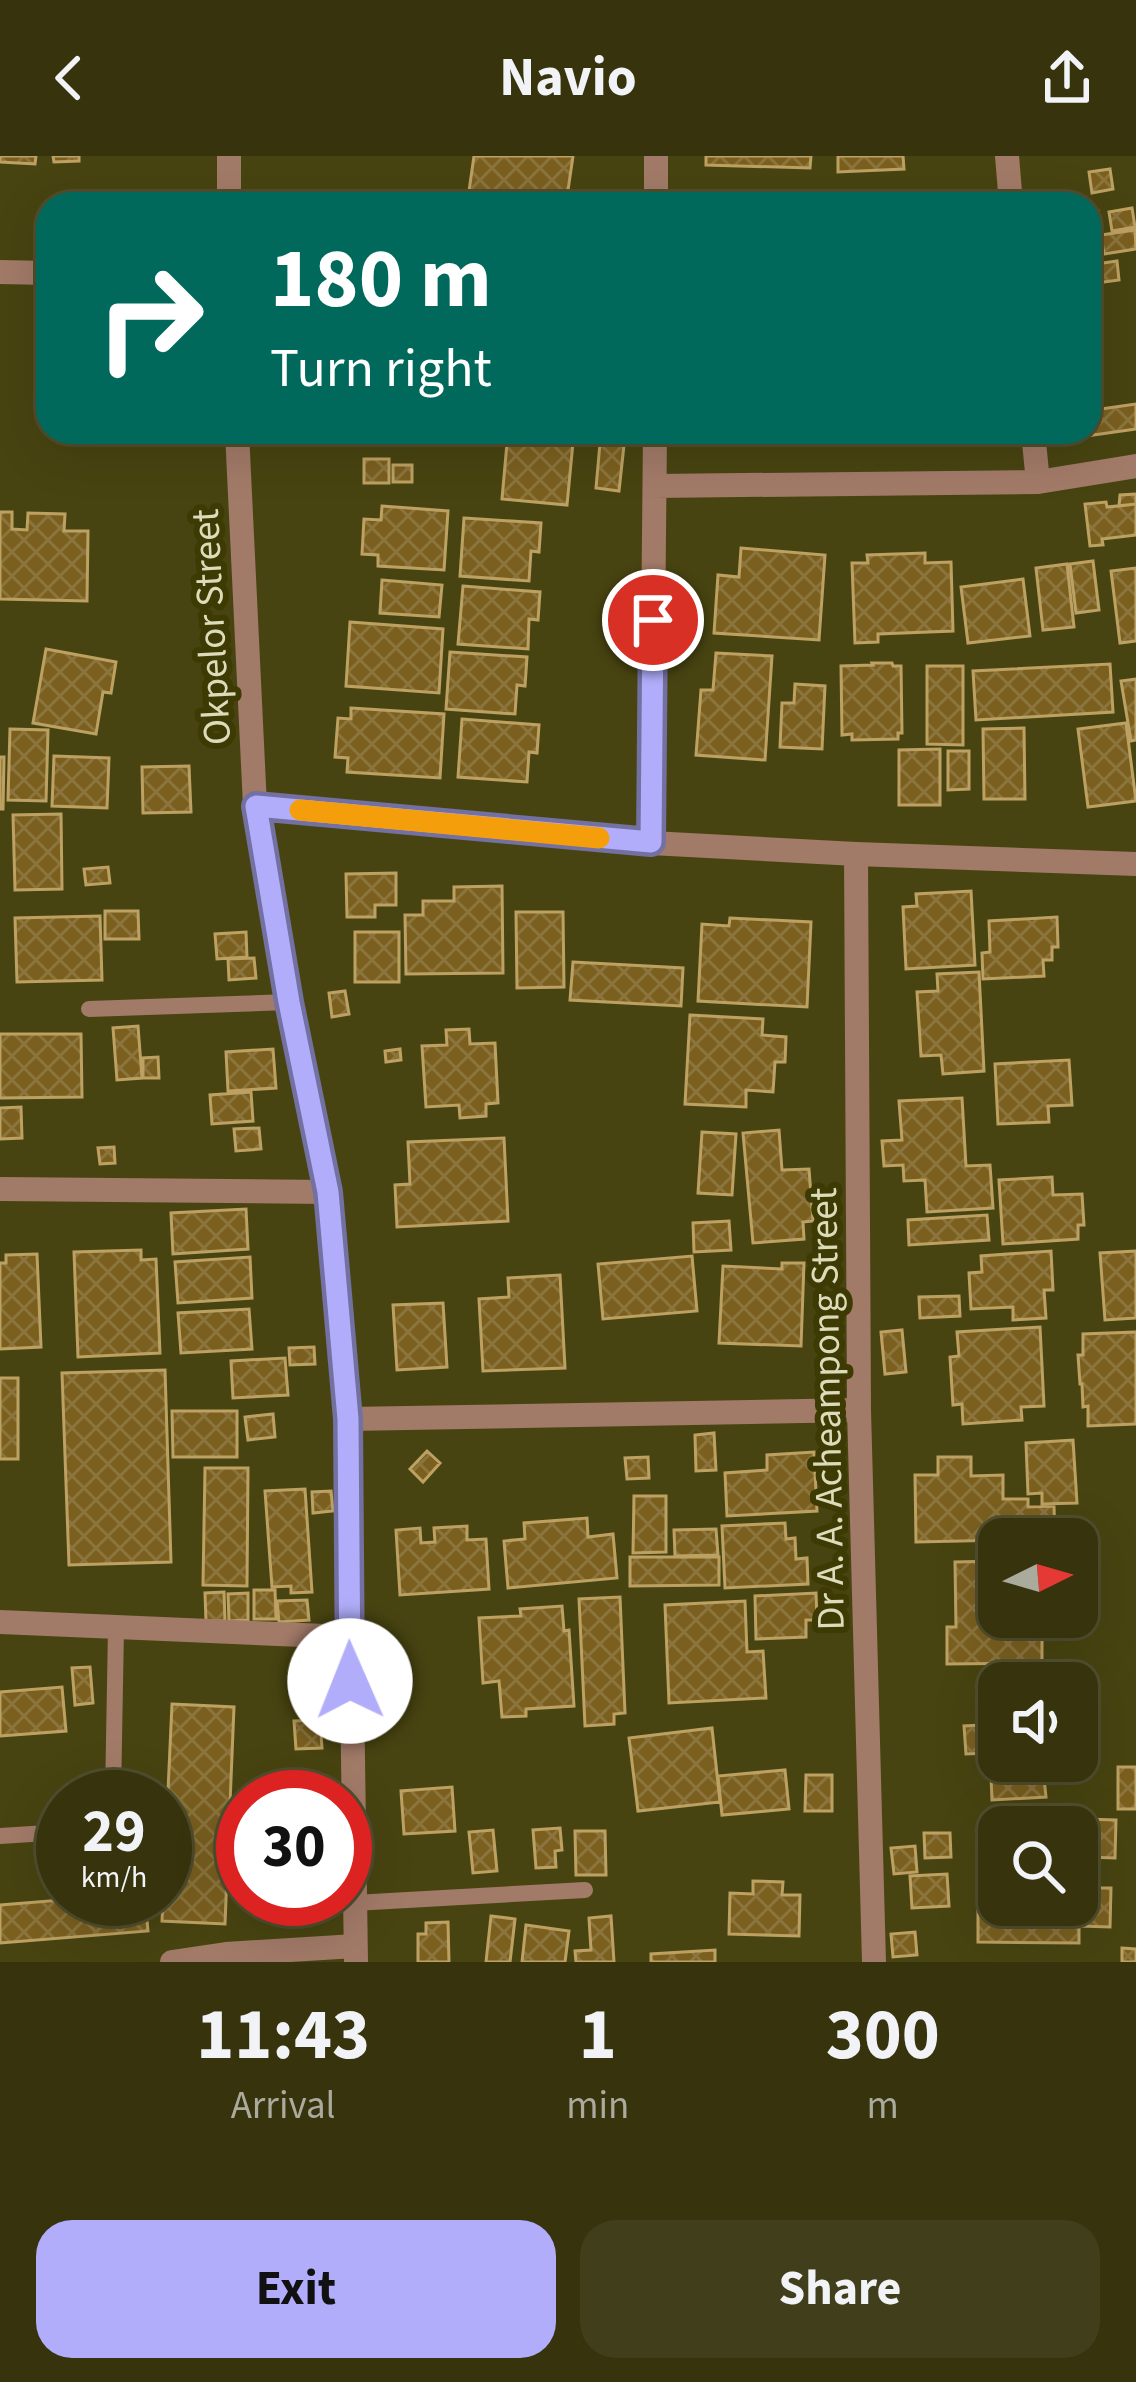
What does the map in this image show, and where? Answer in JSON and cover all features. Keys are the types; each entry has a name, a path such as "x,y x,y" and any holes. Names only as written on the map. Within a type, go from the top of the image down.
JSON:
{"street":[{"path":"229,156 229,192"},
{"path":"656,156 656,192"},
{"path":"1006,156 1010,192"},
{"path":"0,272 36,273"},
{"name":"Okpelor Street","path":"238,444 256,806 328,1192 348,1419 352,1770"},
{"path":"651,842 655,444"},
{"path":"1034,444 1038,482"},
{"path":"655,486 1038,482 1136,466"},
{"path":"256,806 651,842 1136,864"},
{"name":"Dr A. A. Acheampong Street","path":"856,854 859,1410 874,1962"},
{"path":"0,1189 328,1192"},
{"path":"348,1419 859,1410"},
{"path":"0,1622 349,1637"},
{"path":"172,1962 226,1954 356,1954"}],"lane":[{"path":"89,1009 289,1002"},
{"path":"113,1770 116,1628"},
{"path":"0,1836 36,1834"},
{"path":"372,1902 586,1890"}],"building":[{"path":"0,156 36,156 35,164 0,162"},
{"path":"53,156 79,156 79,161 54,162"},
{"path":"474,156 573,156 568,192 469,191"},
{"path":"706,156 811,156 810,168 706,165"},
{"path":"838,156 903,156 904,169 838,172"},
{"path":"1110,169 1113,189 1092,192 1089,172"},
{"path":"1132,208 1135,227 1112,231 1109,212"},
{"path":"1135,230 1136,249 1104,254 1101,235"},
{"path":"1117,261 1119,280 1101,282 1101,263"},
{"path":"1136,404 1136,429 1101,434 1101,409"},
{"path":"507,444 573,444 567,505 502,499"},
{"path":"600,444 624,445 619,491 596,488"},
{"path":"364,459 389,459 389,483 364,483"},
{"path":"393,465 412,465 412,482 393,482"},
{"path":"1136,494 1136,504 1119,506 1120,495"},
{"path":"1106,502 1107,507 1136,504 1136,535 1102,539 1103,545 1090,546 1085,504"},
{"path":"382,506 448,511 444,570 378,566 378,555 362,554 364,519 381,520"},
{"path":"0,512 12,512 12,529 27,530 28,513 65,514 64,531 88,531 87,601 0,599"},
{"path":"464,518 541,523 539,552 531,551 529,581 460,576"},
{"path":"741,548 825,555 819,640 714,633 718,575 739,577"},
{"path":"925,553 925,563 951,562 953,631 878,634 878,642 855,643 852,563 868,563 867,555"},
{"path":"1093,561 1099,610 1076,613 1070,564"},
{"path":"1067,564 1074,627 1043,630 1036,568"},
{"path":"1136,568 1136,641 1120,643 1111,571"},
{"path":"1023,579 1030,636 968,643 961,587"},
{"path":"382,580 442,585 439,617 380,613"},
{"path":"463,586 540,592 538,620 529,619 528,649 458,644"},
{"path":"350,622 443,629 439,693 346,686"},
{"path":"46,649 116,662 111,693 103,692 96,734 33,723"},
{"path":"450,652 527,657 525,686 517,685 515,714 446,709"},
{"path":"716,653 772,656 765,760 696,755 701,690 713,690"},
{"path":"1110,664 1113,712 976,720 973,671"},
{"path":"841,666 901,666 902,733 898,739 852,740 852,734 842,735"},
{"path":"927,666 963,666 963,745 927,744"},
{"path":"1136,679 1136,740 1131,741 1121,681"},
{"path":"795,684 825,686 822,749 780,747 782,703 794,703"},
{"path":"351,708 444,714 440,778 347,772 348,758 335,757 338,718 351,719"},
{"path":"462,719 539,725 537,753 529,752 527,782 458,777"},
{"path":"1126,723 1136,801 1088,807 1078,729"},
{"path":"1024,728 1025,799 984,799 983,729"},
{"path":"10,729 48,730 46,801 8,800"},
{"path":"940,749 940,805 899,805 899,750"},
{"path":"948,751 969,751 969,789 948,790"},
{"path":"54,756 109,758 107,808 52,806"},
{"path":"0,757 4,757 3,809 0,809"},
{"path":"189,766 191,812 143,813 142,767"},
{"path":"61,814 62,889 15,890 13,815"},
{"path":"108,867 110,883 86,885 84,869"},
{"path":"396,873 396,905 375,905 375,917 347,917 346,874"},
{"path":"502,886 503,973 406,974 405,915 423,915 423,901 454,901 454,887"},
{"path":"971,891 975,965 906,969 903,907 917,906 916,894"},
{"path":"105,911 138,911 139,939 105,939"},
{"path":"516,912 563,912 564,987 517,988"},
{"path":"100,916 102,980 17,982 15,918"},
{"path":"1057,917 1058,947 1052,947 1052,960 1043,960 1044,976 983,979 982,953 990,952 989,921"},
{"path":"730,918 811,922 807,1007 698,1001 702,924 729,926"},
{"path":"246,932 247,957 217,959 215,934"},
{"path":"355,932 399,932 399,982 355,982"},
{"path":"254,958 256,978 229,980 228,959"},
{"path":"573,962 683,968 681,1006 570,1000"},
{"path":"979,972 984,1071 943,1074 941,1055 921,1056 917,992 938,991 937,974"},
{"path":"345,991 349,1014 332,1017 329,993"},
{"path":"690,1015 763,1019 762,1035 786,1037 785,1062 775,1062 773,1092 746,1090 746,1107 685,1104"},
{"path":"138,1026 142,1078 117,1080 113,1028"},
{"path":"469,1029 470,1044 495,1043 498,1103 486,1104 486,1116 460,1118 459,1105 426,1107 422,1046 447,1045 446,1030"},
{"path":"0,1034 81,1034 82,1097 0,1098"},
{"path":"273,1049 276,1088 228,1091 226,1052"},
{"path":"400,1049 401,1060 386,1062 385,1051"},
{"path":"158,1057 159,1078 143,1078 143,1058"},
{"path":"1069,1060 1072,1105 1048,1106 1049,1122 998,1124 995,1064"},
{"path":"251,1092 253,1121 212,1124 210,1095"},
{"path":"962,1098 966,1166 990,1165 993,1208 927,1212 925,1180 904,1181 903,1165 884,1166 882,1141 902,1140 899,1101"},
{"path":"21,1107 22,1138 0,1139 0,1108"},
{"path":"259,1128 261,1149 236,1151 234,1129"},
{"path":"779,1130 782,1170 809,1169 813,1221 803,1222 804,1239 753,1243 743,1133"},
{"path":"702,1132 736,1134 732,1195 698,1193"},
{"path":"504,1138 508,1221 397,1227 395,1185 410,1184 408,1142"},
{"path":"114,1147 115,1163 100,1164 98,1148"},
{"path":"1052,1177 1053,1195 1082,1194 1084,1225 1078,1225 1078,1239 1003,1244 999,1180"},
{"path":"246,1209 248,1249 173,1254 171,1213"},
{"path":"987,1215 989,1240 909,1245 908,1220"},
{"path":"729,1221 731,1250 694,1252 693,1223"},
{"path":"141,1250 141,1260 156,1259 160,1353 78,1357 74,1252"},
{"path":"1051,1251 1053,1290 1044,1290 1046,1318 1013,1320 1013,1307 971,1309 969,1273 982,1272 981,1256"},
{"path":"1136,1251 1136,1318 1105,1320 1100,1253"},
{"path":"37,1254 41,1347 0,1349 0,1263 6,1263 6,1255"},
{"path":"692,1256 697,1311 603,1319 598,1264"},
{"path":"250,1257 252,1298 178,1303 175,1262"},
{"path":"782,1263 804,1263 801,1346 719,1343 723,1266 782,1269"},
{"path":"560,1275 565,1368 483,1371 479,1299 509,1297 508,1278"},
{"path":"959,1296 960,1316 920,1318 919,1297"},
{"path":"443,1303 447,1367 397,1370 393,1305"},
{"path":"249,1309 252,1349 181,1353 178,1313"},
{"path":"1040,1327 1044,1406 1021,1407 1022,1420 963,1424 962,1404 953,1405 950,1357 959,1356 957,1332"},
{"path":"902,1330 906,1372 885,1374 881,1332"},
{"path":"1136,1332 1136,1424 1088,1426 1078,1355 1083,1355 1083,1334"},
{"path":"314,1347 315,1364 290,1365 289,1348"},
{"path":"285,1358 288,1395 233,1398 231,1361"},
{"path":"165,1370 171,1562 69,1565 62,1373"},
{"path":"0,1378 18,1378 18,1459 0,1459"},
{"path":"172,1411 237,1411 237,1457 173,1457"},
{"path":"273,1414 275,1437 248,1440 245,1417"},
{"path":"714,1433 716,1470 696,1471 695,1435"},
{"path":"1073,1440 1077,1503 1042,1504 1042,1493 1028,1494 1026,1443"},
{"path":"427,1451 440,1463 423,1482 410,1469"},
{"path":"814,1452 817,1511 727,1516 725,1473 767,1470 767,1455"},
{"path":"648,1457 649,1478 627,1479 625,1458"},
{"path":"938,1457 971,1457 971,1476 1003,1475 1003,1499 1028,1499 1028,1507 1054,1506 1054,1518 978,1518 978,1541 916,1542 915,1475 938,1475"},
{"path":"205,1468 248,1468 247,1586 203,1585"},
{"path":"305,1489 312,1592 291,1593 291,1586 272,1587 265,1491"},
{"path":"331,1491 333,1511 313,1513 312,1492"},
{"path":"634,1496 666,1496 666,1552 633,1553"},
{"path":"587,1518 588,1537 613,1534 617,1578 508,1588 504,1541 525,1539 524,1523"},
{"path":"785,1523 786,1539 795,1538 796,1559 807,1558 808,1584 725,1588 722,1526"},
{"path":"467,1526 467,1540 486,1539 489,1589 400,1595 396,1530 420,1528 421,1543 435,1542 434,1528"},
{"path":"716,1529 718,1555 675,1556 674,1530"},
{"path":"630,1557 719,1557 719,1585 630,1586"},
{"path":"978,1561 978,1638 1042,1638 1042,1662 947,1664 947,1627 956,1627 955,1562"},
{"path":"254,1590 275,1590 276,1619 254,1619"},
{"path":"224,1592 225,1621 206,1621 205,1593"},
{"path":"248,1593 248,1620 229,1621 228,1594"},
{"path":"816,1593 817,1620 806,1620 806,1637 756,1639 755,1596"},
{"path":"620,1597 625,1713 614,1714 614,1724 585,1726 579,1599"},
{"path":"307,1600 309,1620 279,1622 277,1601"},
{"path":"745,1601 747,1652 763,1651 766,1698 669,1703 665,1605"},
{"path":"562,1606 564,1631 569,1630 574,1706 526,1709 526,1716 502,1717 499,1681 483,1683 479,1618 521,1616 520,1609"},
{"path":"90,1667 93,1703 75,1705 72,1668"},
{"path":"62,1687 66,1731 0,1736 0,1692"},
{"path":"172,1704 234,1707 231,1770 216,1770 216,1924 192,1922 192,1770 169,1770"},
{"path":"320,1720 322,1748 296,1749 294,1721"},
{"path":"978,1725 978,1754 966,1754 964,1726"},
{"path":"712,1728 720,1802 638,1811 629,1738"},
{"path":"1118,1767 1136,1767 1136,1809 1118,1809"},
{"path":"785,1770 789,1809 722,1815 718,1776"},
{"path":"806,1775 832,1775 832,1811 805,1811"},
{"path":"991,1782 1044,1782 1046,1797 992,1800"},
{"path":"452,1787 455,1831 404,1834 401,1791"},
{"path":"1098,1819 1116,1820 1115,1858 1098,1857"},
{"path":"560,1828 562,1850 555,1851 556,1867 536,1868 533,1830"},
{"path":"493,1830 497,1871 473,1873 469,1832"},
{"path":"575,1831 605,1831 606,1875 576,1875"},
{"path":"924,1833 950,1833 951,1857 925,1858"},
{"path":"915,1846 917,1872 894,1874 891,1848"},
{"path":"947,1874 949,1906 912,1908 910,1876"},
{"path":"753,1881 783,1882 782,1895 800,1895 799,1936 729,1934 730,1893 753,1894"},
{"path":"1098,1888 1111,1888 1110,1927 1079,1926 1098,1926"},
{"path":"36,1902 36,1926 148,1926 148,1931 0,1943 0,1905"},
{"path":"491,1916 515,1919 510,1962 486,1962"},
{"path":"611,1916 614,1962 576,1962 575,1951 591,1950 589,1918"},
{"path":"448,1922 449,1962 418,1962 418,1934 426,1934 426,1923"},
{"path":"526,1925 569,1931 565,1962 522,1962"},
{"path":"978,1926 1079,1926 1079,1943 978,1942"},
{"path":"915,1932 917,1955 893,1957 891,1934"},
{"path":"1122,1948 1136,1949 1136,1962 1122,1962"},
{"path":"715,1950 715,1962 651,1962 651,1954"}],"slow traffic":[{"path":"300,810 599,838"}],"route":[{"path":"350,1681 348,1419 328,1192 256,806 651,842 653,620"}]}
